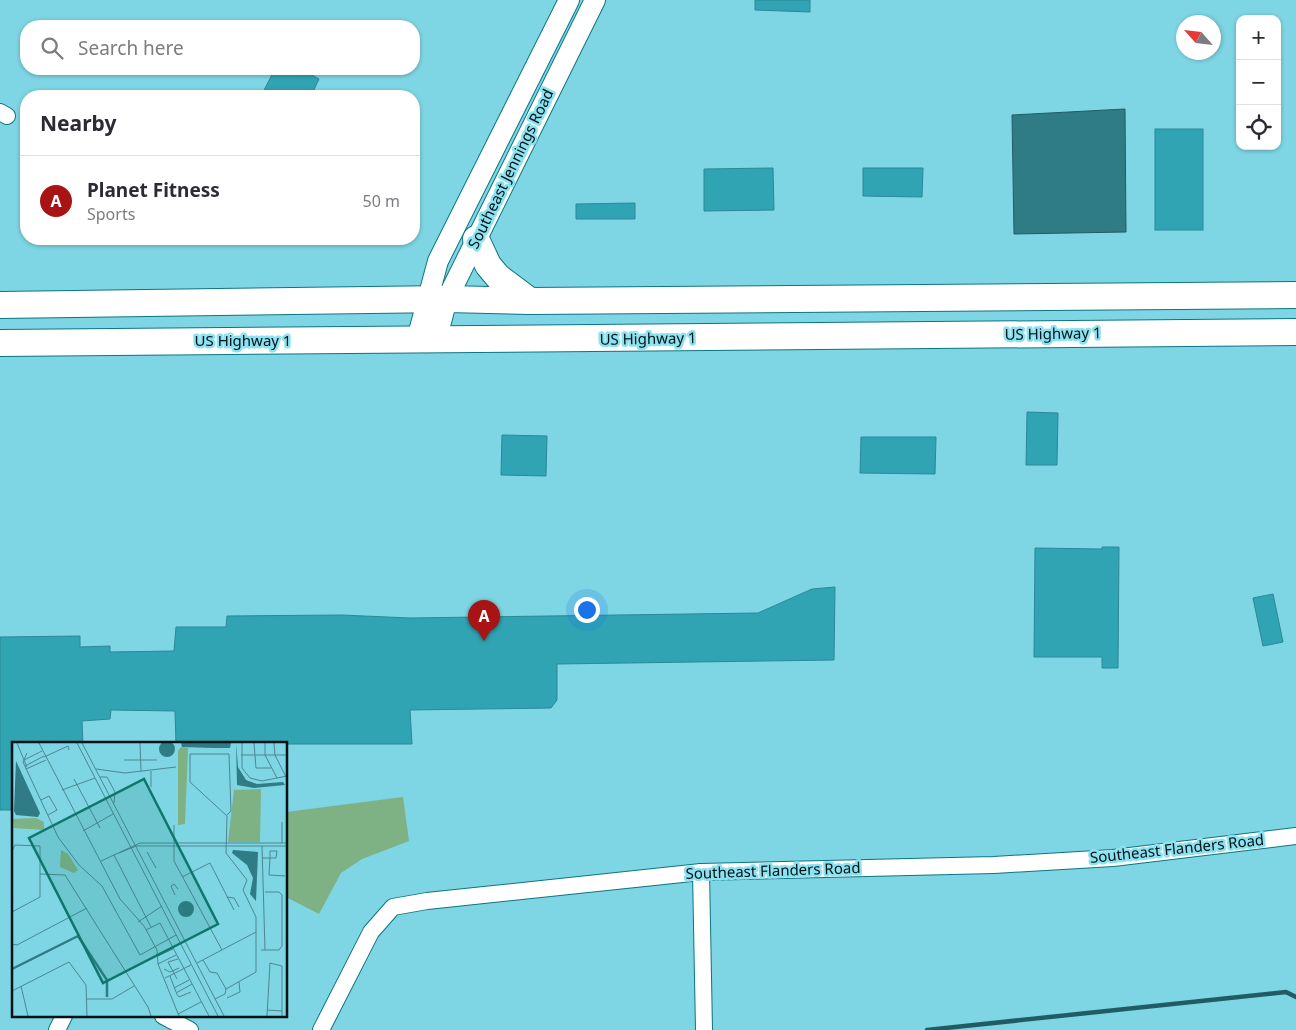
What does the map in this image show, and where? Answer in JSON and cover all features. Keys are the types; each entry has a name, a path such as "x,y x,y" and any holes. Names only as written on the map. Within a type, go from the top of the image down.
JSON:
{"main road":[{"path":"476,240 488,265 498,278 530,301"},
{"path":"0,305 437,299 530,301 1296,294"},
{"name":"US Highway 1","path":"0,343 1296,332"}],"street":[{"name":"Southeast Jennings Road","path":"427,340 437,299 438,261 570,0"},
{"name":"Southeast Jennings Road","path":"437,299 476,240 594,0"},
{"name":"Southeast Flanders Road","path":"321,1030 372,932 393,907 437,900 701,872 994,865 1113,858 1296,836"},
{"path":"701,872 704,1030"},
{"path":"57,1030 63,1018"},
{"path":"168,1018 190,1030"}],"green space":[{"path":"403,797 409,841 362,859 341,873 319,914 288,898 288,812"}],"water":[{"path":"1125,109 1126,232 1014,234 1012,115"}],"building":[{"path":"755,0 810,0 810,12 755,10"},
{"path":"272,75 312,75 319,79 314,90 264,90"},
{"path":"1155,129 1203,129 1203,230 1155,230"},
{"path":"773,168 774,210 704,211 704,169"},
{"path":"863,168 923,168 922,197 863,196"},
{"path":"635,203 635,219 576,219 576,204"},
{"path":"1027,412 1058,413 1057,465 1026,465"},
{"path":"502,435 547,436 546,476 501,475"},
{"path":"861,437 936,437 935,474 860,473"},
{"path":"1102,547 1119,547 1118,668 1102,668 1102,657 1034,657 1035,548 1102,549"},
{"path":"835,587 834,660 557,664 557,700 551,708 410,710 412,744 176,742 175,711 111,710 110,719 82,721 83,742 12,742 12,810 0,810 0,637 80,636 80,647 110,646 110,652 174,651 176,627 226,627 227,616 341,615 410,618 758,613 812,589"},
{"path":"1273,594 1283,642 1263,646 1253,598"}],"waterway":[{"path":"927,1030 1286,992 1296,997"}],"place":[{"name":"Planet Fitness","path":"484,641"}]}
